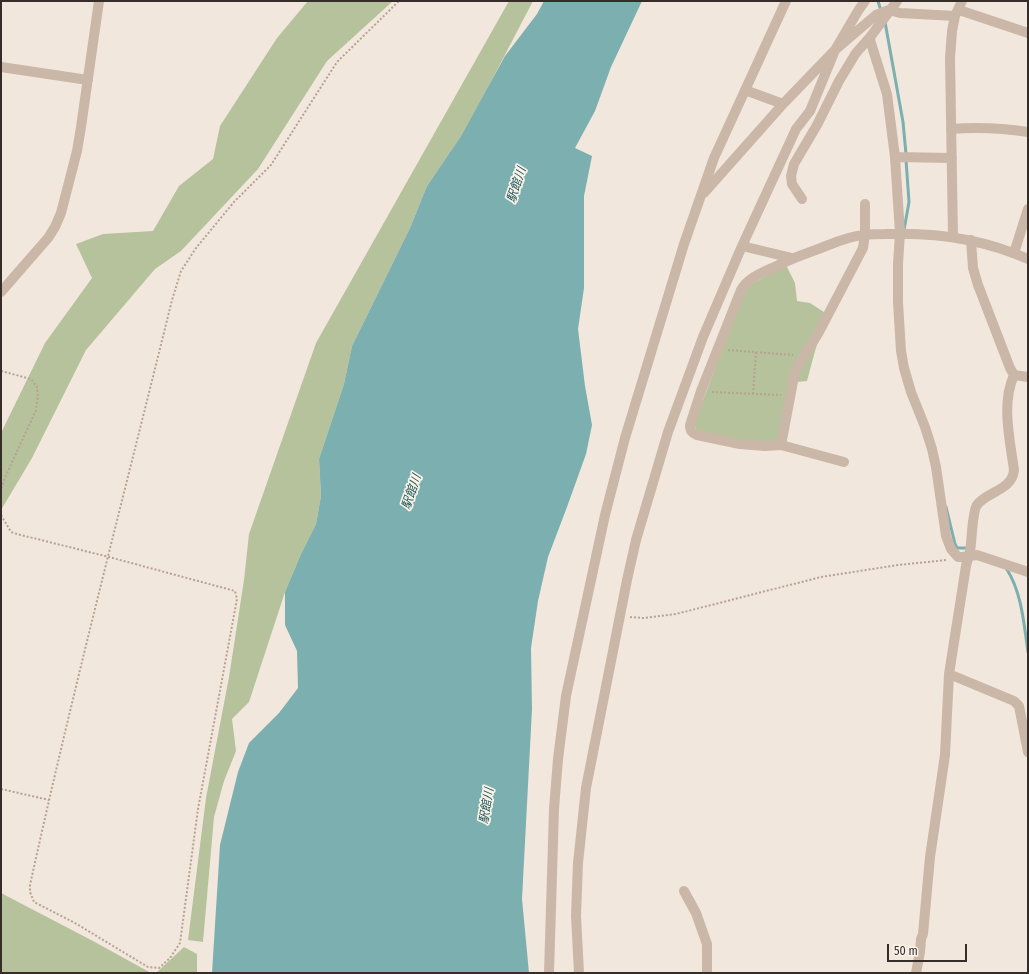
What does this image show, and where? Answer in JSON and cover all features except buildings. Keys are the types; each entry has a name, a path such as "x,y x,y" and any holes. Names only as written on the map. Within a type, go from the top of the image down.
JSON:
{"street":[{"path":"1,292 48,238 61,213 77,151 99,1"},
{"path":"549,973 554,809 558,759 566,696 605,515 625,438 684,244 714,158 786,1"},
{"path":"579,973 576,916 577,871 586,788 636,540 668,432 703,337 742,246 796,130 810,111 835,50 854,16 865,1"},
{"path":"802,198 792,184 791,176 794,164 856,53 871,36 897,1"},
{"path":"700,198 783,104 835,50 876,16 889,10 900,13 959,9 1028,34"},
{"path":"953,237 950,58 952,31 959,9"},
{"path":"871,36 870,40 888,98 895,157 900,233 898,264 900,351 909,388 925,426 932,449 946,536 951,549 958,557 980,556 1028,572"},
{"path":"1,67 88,80"},
{"path":"745,90 783,104"},
{"path":"951,129 1005,129 1028,132"},
{"path":"895,157 952,158"},
{"path":"781,445 795,371 819,332 859,256 864,243 865,204"},
{"path":"1014,253 1028,209"},
{"path":"844,462 781,445 765,446 740,444 693,434 690,430 690,425 701,391 740,290 744,284 792,258 842,240 865,234 900,233 953,237 971,240 1014,253 1028,259"},
{"path":"971,240 973,268 978,285 1014,375"},
{"path":"742,246 792,258"},
{"path":"1014,375 1028,377"},
{"path":"916,973 923,934 930,857 945,755 949,674 966,566 969,556 976,507 978,503 1005,486 1014,476 1008,417 1011,383 1014,375"},
{"path":"949,674 1014,701 1019,706 1028,752"},
{"path":"684,891 696,913 707,944 707,973"}],"path":[{"path":"1,515 11,532 109,557 235,591 237,599 198,809 180,943 170,958 158,968 148,967 75,923 34,902 30,892 30,885 49,800 109,557 168,315 181,271 196,248 234,202 271,165 337,62 399,1"},
{"path":"717,349 804,356"},
{"path":"753,394 756,352"},
{"path":"1,371 31,379 37,387 38,397 36,410 4,480 1,491"},
{"path":"701,391 791,396"},
{"path":"620,617 643,618 676,614 821,577 898,565 953,559 958,557"},
{"path":"1,789 49,800"}],"green space":[{"path":"308,1 393,1 327,61 258,169 181,251 155,269 86,350 32,458 1,510 1,433 45,343 92,278 76,244 103,234 153,231 179,186 213,159 220,126 277,38"},
{"path":"509,1 533,1 461,136 427,186 410,228 352,346 344,384 319,459 321,496 316,524 301,554 285,592 249,702 232,719 236,751 224,781 214,817 203,942 188,940 206,798 229,677 244,580 249,534 316,343"},
{"path":"786,265 795,283 797,301 810,303 827,314 807,381 797,382 777,442 757,443 697,432 694,424 746,287"},
{"path":"1,893 93,941 151,973 1,973"},
{"path":"184,947 197,954 197,973 156,973"}],"water":[{"name":"駅館川","path":"544,1 642,1 611,67 595,111 575,148 592,156 584,196 584,288 578,329 585,386 592,425 586,454 548,557 538,601 531,648 532,709 522,899 529,973 212,973 220,845 238,772 249,743 279,713 298,688 297,651 285,625 285,592 301,554 316,524 321,496 319,459 344,384 352,346 410,228 427,186 461,136 505,56 537,14"}],"waterway":[{"path":"878,1 881,11"},
{"path":"885,22 903,122 906,154"},
{"path":"904,230 909,202 906,160"},
{"path":"946,507 957,548 969,548"},
{"path":"1006,568 1016,587 1019,598 1024,620 1028,652"}]}
